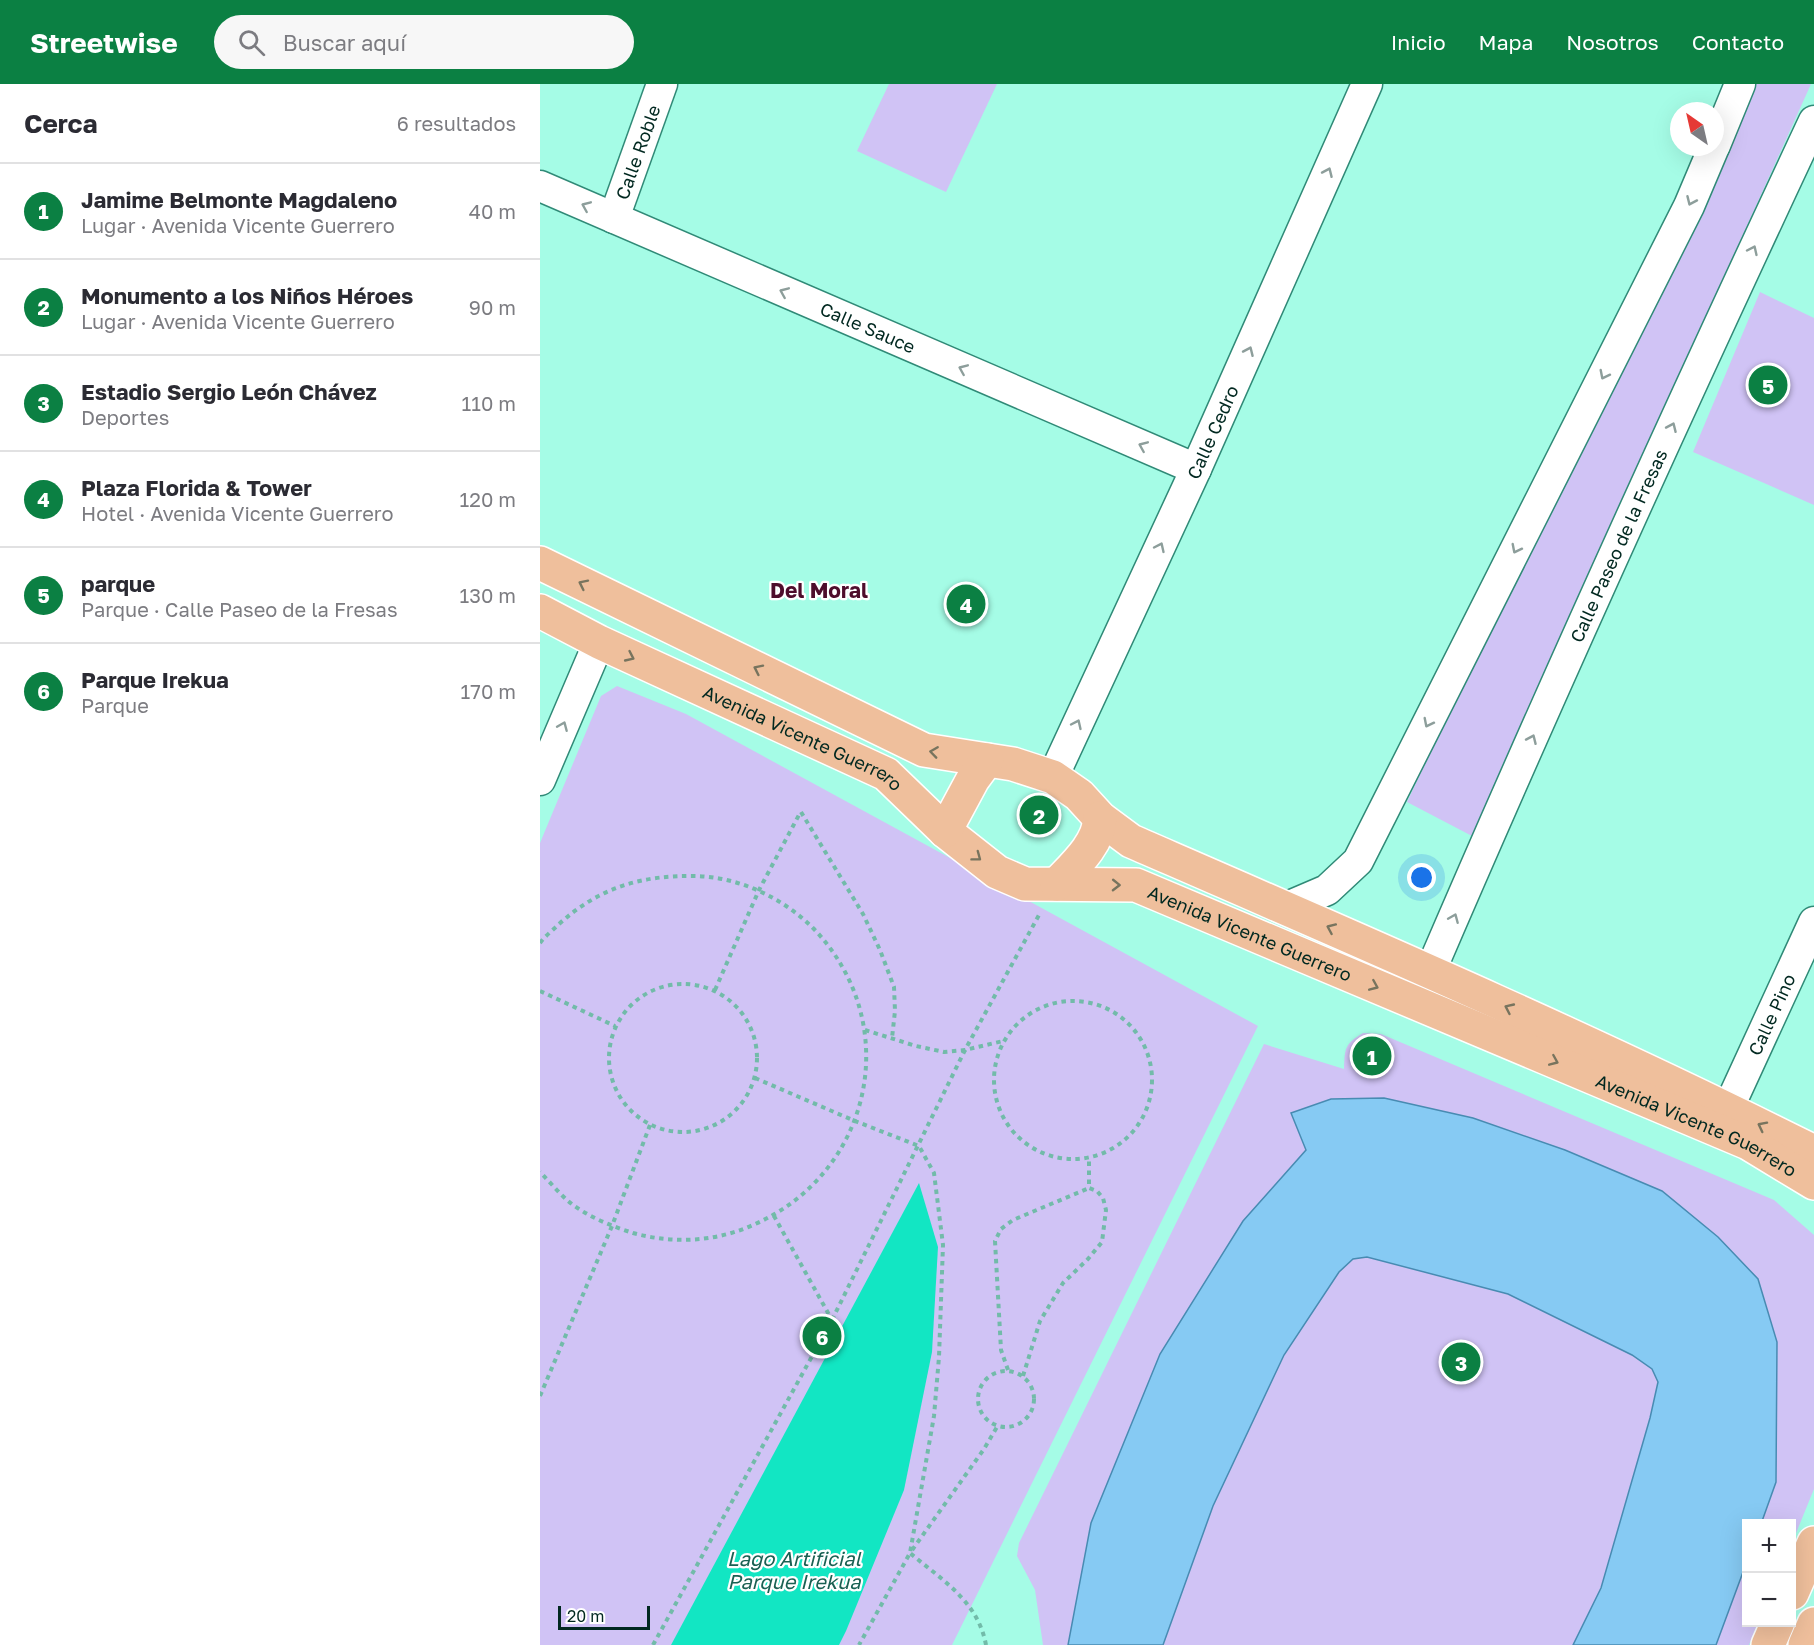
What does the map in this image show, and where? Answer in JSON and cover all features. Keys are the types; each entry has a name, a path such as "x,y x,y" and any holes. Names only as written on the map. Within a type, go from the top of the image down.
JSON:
{"main road":[{"name":"Avenida Vicente Guerrero","path":"540,563 924,750 1013,764 1053,777 1079,795 1101,818 1131,841 1430,972 1728,1109 1814,1152"},
{"name":"Avenida Vicente Guerrero","path":"540,611 598,642 886,774 945,831 997,872 1025,884 1136,885 1748,1143 1814,1183"},
{"path":"945,831 973,779 987,759"},
{"path":"1057,884 1093,841 1100,827 1101,818"},
{"path":"1748,1143 1814,1203"},
{"path":"1796,1582 1814,1544"},
{"path":"1805,1645 1814,1624"},
{"path":"1768,1645 1776,1627"}],"street":[{"name":"Calle Roble","path":"614,218 662,84"},
{"name":"Calle Cedro","path":"1053,777 1196,469 1366,84"},
{"path":"1724,122 1740,84"},
{"name":"Calle Paseo de la Fresas","path":"1430,972 1493,825 1712,339 1814,121"},
{"path":"1285,908 1327,890 1358,861 1689,206 1710,156"},
{"name":"Calle Sauce","path":"540,186 1196,469"},
{"path":"540,780 598,642"},
{"name":"Calle Pino","path":"1728,1109 1814,922"}],"path":[{"path":"715,990 759,890 801,812 863,914 880,950 894,987 895,1011 892,1038"},
{"path":"540,943 577,908 619,886 666,875 713,876 759,890 798,913 830,946 853,986 865,1030 866,1076 855,1121 836,1158 808,1191 774,1216 736,1232 694,1240 652,1238 612,1226 569,1202 540,1172"},
{"path":"653,1645 832,1320 965,1050 1057,884"},
{"path":"687,983 715,990 736,1005 751,1026 758,1052 755,1078 744,1101 725,1119 717,1123 701,1130 675,1132 650,1125 627,1108 612,1083 608,1054 615,1026 633,1003 658,988 687,983"},
{"path":"540,991 615,1026"},
{"path":"1080,1000 1102,1005 1122,1016 1138,1033 1148,1052 1153,1074 1151,1097 1143,1118 1129,1136 1111,1150 1089,1157 1067,1159 1045,1154 1025,1143 1009,1127 998,1107 994,1084 996,1062 1004,1041 1018,1023 1036,1010 1057,1002 1080,1000"},
{"path":"865,1030 916,1047 944,1052 965,1050 1004,1041"},
{"path":"755,1078 919,1146 934,1173 944,1245 939,1357 934,1416 910,1553"},
{"path":"540,1396 612,1226 650,1125"},
{"path":"1089,1157 1089,1188"},
{"path":"1008,1370 1001,1350 995,1241 1001,1229 1013,1220 1089,1188 1097,1191 1103,1198 1106,1210 1102,1242 1063,1283 1040,1321 1023,1376"},
{"path":"774,1216 832,1320"},
{"path":"1008,1370 1023,1376 1034,1389 1035,1405 1028,1420 1013,1428 997,1427 983,1417 977,1402 980,1386 992,1374 1008,1370"},
{"path":"859,1645 910,1553 984,1449 997,1427"},
{"path":"910,1553 964,1599 977,1617 986,1645"}],"shaded area":[{"path":"889,84 997,84 946,192 857,151"},
{"path":"1743,84 1811,84 1472,836 1407,802 1709,156 1724,156 1724,125"},
{"path":"1760,292 1814,318 1814,505 1693,452"},
{"path":"617,686 686,714 1258,1026 952,1645 540,1645 540,843 601,696"},
{"path":"1363,1033 1381,1034 1774,1200 1814,1235 1814,1489 1796,1533 1796,1519 1742,1519 1742,1627 1756,1627 1749,1645 1043,1645 1035,1590 1017,1556 1019,1543 1264,1044 1344,1069 1347,1048 1352,1040"}],"water":[{"name":"Lago Artificial Parque Irekua","path":"919,1183 938,1247 932,1352 904,1490 839,1645 671,1645"}],"building":[{"path":"1384,1098 1473,1118 1565,1150 1662,1191 1718,1237 1758,1279 1777,1342 1776,1482 1763,1519 1742,1519 1742,1575 1716,1645 1573,1645 1601,1588 1650,1418 1658,1382 1652,1369 1632,1355 1508,1294 1367,1257 1353,1259 1339,1272 1284,1355 1213,1506 1163,1645 1068,1645 1091,1523 1160,1354 1243,1221 1306,1150 1291,1113 1331,1099"}],"place":[{"name":"parque","path":"1768,385"},
{"name":"Plaza Florida & Tower","path":"966,604"},
{"name":"Monumento a los Niños Héroes","path":"1039,815"},
{"name":"Jamime Belmonte Magdaleno","path":"1372,1056"},
{"name":"Parque Irekua","path":"822,1336"},
{"name":"Estadio Sergio León Chávez","path":"1461,1362"}],"district":[{"name":"Del Moral","path":"819,590"}]}
